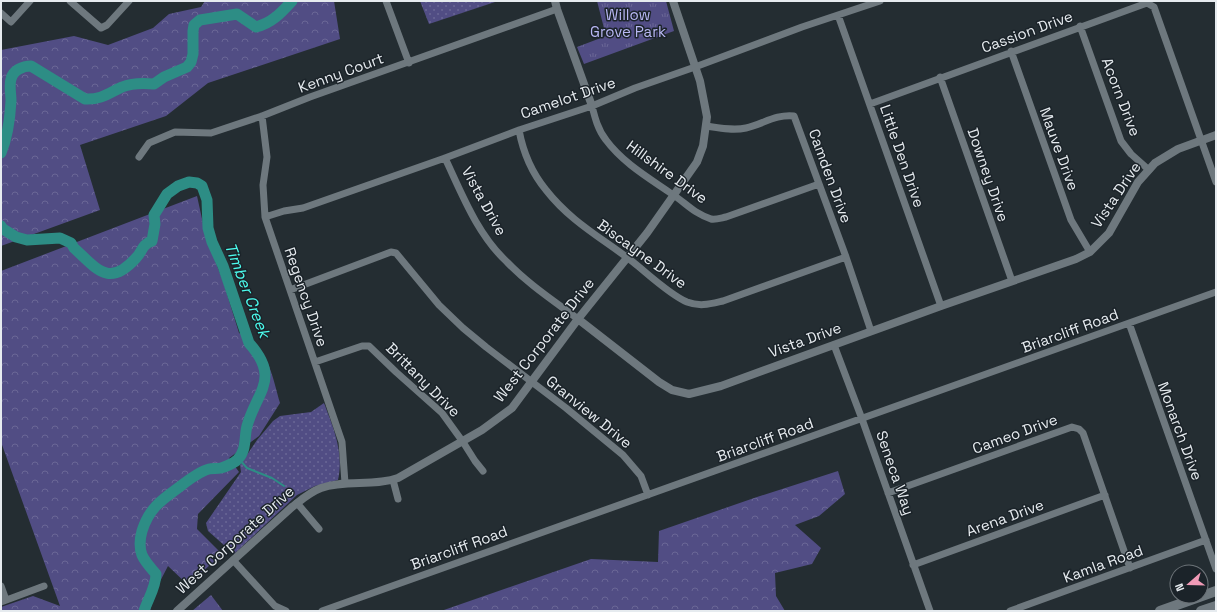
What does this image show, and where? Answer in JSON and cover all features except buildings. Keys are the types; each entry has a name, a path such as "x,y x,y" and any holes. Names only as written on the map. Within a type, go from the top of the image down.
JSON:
{"main road":[{"path":"1160,611 1216,591"},
{"path":"1201,611 1216,606"}],"street":[{"path":"1,14 11,22 30,1"},
{"path":"70,1 101,28 107,25 129,1"},
{"path":"386,1 409,63"},
{"name":"West Corporate Drive","path":"177,611 309,493 326,486 345,483 377,483 393,480 463,442 512,408 578,319 627,258 697,162 703,146 707,117 700,81 673,1"},
{"name":"Camelot Drive","path":"265,217 284,211 303,208 445,158 519,130 592,106 635,88 695,68 880,1"},
{"name":"Cassion Drive","path":"870,104 1011,51 1147,3 1154,7 1216,182"},
{"path":"556,5 592,106"},
{"name":"Kenny Court","path":"139,157 149,143 175,132 211,133 262,116 310,97 409,63 556,5"},
{"name":"Little Den Drive","path":"838,15 941,306"},
{"name":"Acorn Drive","path":"1080,26 1121,141 1131,154 1149,170"},
{"name":"Mauve Drive","path":"1011,51 1071,220 1090,252"},
{"name":"Downey Drive","path":"940,77 1012,281"},
{"name":"Hillshire Drive","path":"592,106 600,131 613,149 641,173 696,212 713,219 726,217 819,184"},
{"name":"Camden Drive","path":"706,126 724,129 747,128 784,115 794,116 846,257 870,331"},
{"name":"Regency Drive","path":"262,116 267,157 263,185 265,217 342,442 345,483"},
{"name":"Biscayne Drive","path":"519,130 522,145 529,162 536,176 554,200 579,224 627,258 676,296 687,302 705,306 723,301 846,257"},
{"name":"Vista Drive","path":"445,158 469,210 488,241 500,255 541,293 578,319 659,382 672,390 689,394 721,386 1090,252 1109,233 1138,182 1155,163 1178,149 1216,135"},
{"name":"Granview Drive","path":"290,290 391,252 396,253 438,305 458,324 623,454 641,476 648,495"},
{"name":"Briarcliff Road","path":"322,611 1216,292"},
{"name":"Monarch Drive","path":"1129,324 1216,569"},
{"name":"Seneca Way","path":"834,345 862,419 930,611"},
{"name":"Brittany Drive","path":"315,362 362,346 369,346 407,383 442,413 463,442"},
{"name":"Cameo Drive","path":"888,494 1072,427 1082,433 1130,568"},
{"path":"463,442 474,461 483,471"},
{"path":"393,480 398,499"},
{"name":"Arena Drive","path":"914,565 1105,495"},
{"path":"297,503 319,528"},
{"name":"Kamla Road","path":"1010,611 1206,540"},
{"path":"233,560 272,602 286,611"},
{"path":"1,586 3,601 44,586"}],"green space":[{"path":"205,1 334,1 340,39 208,83 166,116 80,145 100,210 1,246 1,50 74,36 108,45 153,28 169,14 201,7"},
{"path":"420,1 498,1 429,24"},
{"name":"Willow Grove Park","path":"597,1 666,1 674,31 584,64 577,47 606,36"},
{"path":"197,196 206,237 223,281 239,333 253,341 260,349 271,371 280,403 259,436 229,458 239,472 198,514 197,529 222,554 188,585 168,566 155,591 150,611 1,611 1,607 33,596 60,606 1,442 1,271"},
{"path":"324,403 339,451 340,470 338,480 315,486 297,495 234,554 208,531 206,523 241,472 240,465 257,440 273,421 280,416 311,412"},
{"path":"838,471 845,494 819,516 795,525 821,548 812,564 775,573 776,596 785,611 441,611 591,559 658,562 659,531"},
{"path":"211,595 223,611 192,611"}],"waterway":[{"name":"Timber Creek","path":"1,153 7,134 9,121 11,101 10,81 14,73 19,69 31,66 85,99 100,97 130,85 142,83 154,84 164,77 187,67 191,62 193,54 194,25 200,20 237,14 256,27 272,20 292,1"},
{"name":"Timber Creek","path":"1,226 3,229 16,237 27,240 60,238 71,243 74,248 97,268 111,274 127,267 144,246 152,241 155,224 154,215 167,194 178,186 189,182 197,183 202,186 207,200 208,228 212,242 223,266 249,343 259,355 264,366 264,385 247,426 244,448 236,461 227,466 209,469 193,477 156,506 148,517 141,534 140,549 145,560 156,574 156,579 144,611"},
{"path":"238,458 247,468 272,478 284,486"}]}
